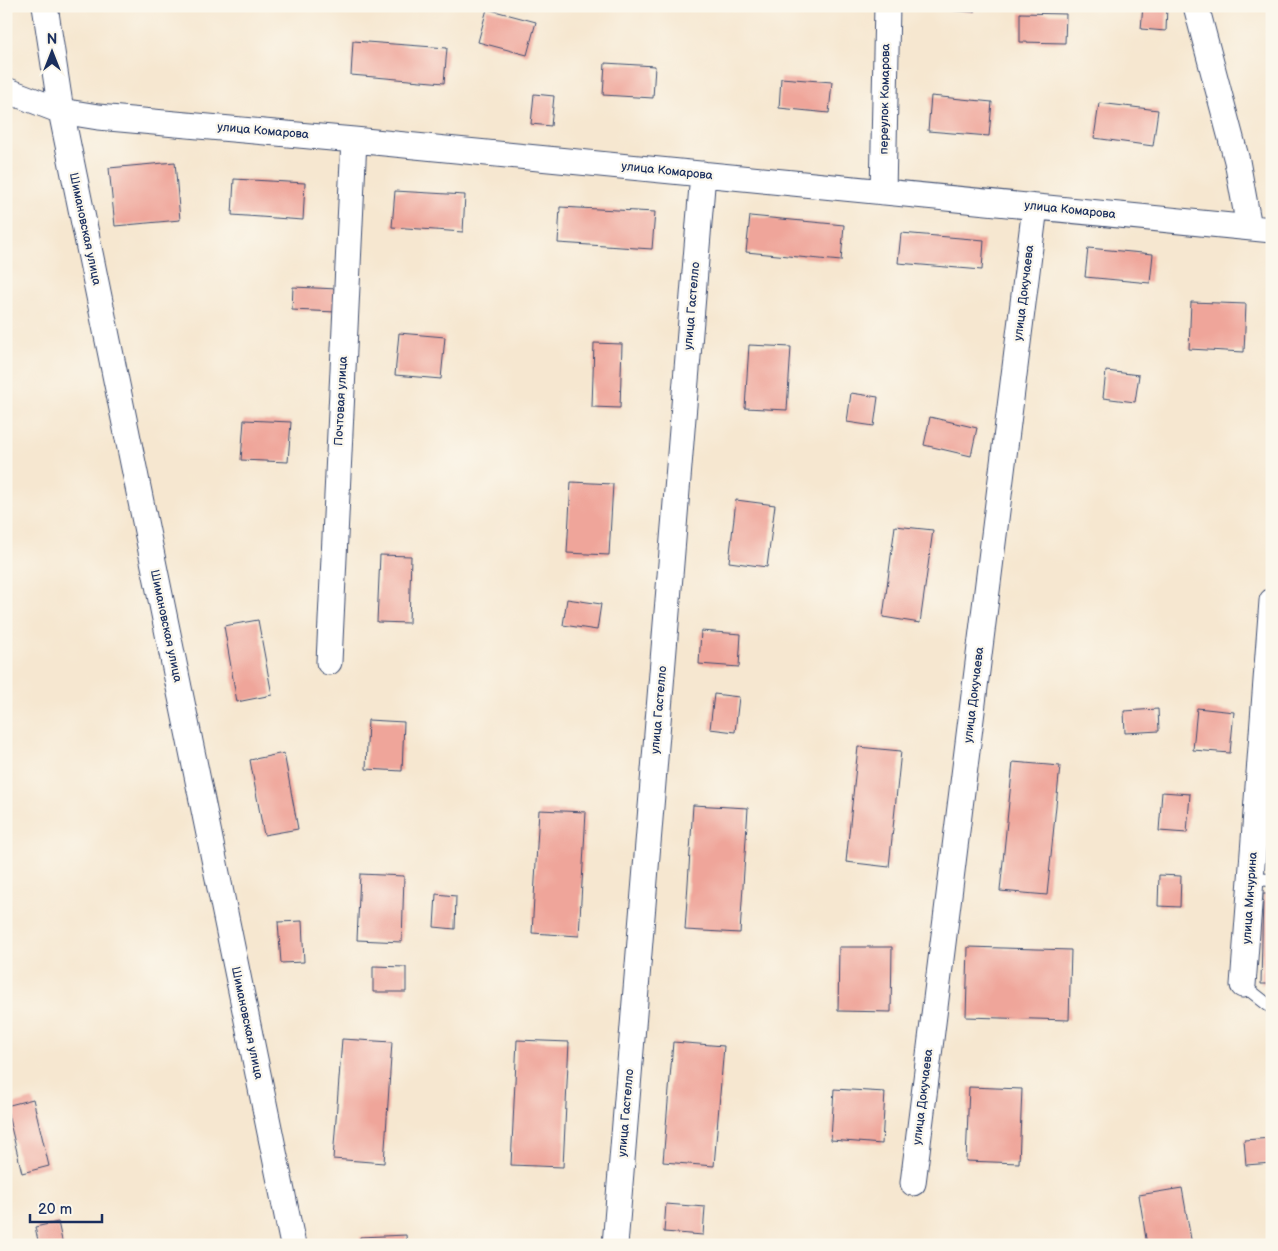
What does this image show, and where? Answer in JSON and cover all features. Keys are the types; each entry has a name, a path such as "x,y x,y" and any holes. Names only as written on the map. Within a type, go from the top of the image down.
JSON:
{"street":[{"name":"Шимановская улица","path":"45,6 61,112 293,1245"},
{"name":"переулок Комарова","path":"883,192 887,6"},
{"path":"1196,6 1237,161 1260,228"},
{"name":"улица Комарова","path":"6,90 61,112 1260,228"},
{"name":"Почтовая улица","path":"329,662 354,140"},
{"name":"улица Гастелло","path":"615,1245 703,174"},
{"name":"улица Докучаева","path":"913,1183 1035,206"},
{"name":"улица Мичурина","path":"1243,985 1261,879 1272,601"}],"lane":[{"path":"1243,985 1272,1008"}],"building":[{"path":"945,6 975,6 974,12 945,10"},
{"path":"1143,6 1167,6 1166,31 1141,29"},
{"path":"487,9 536,22 527,55 478,42"},
{"path":"1020,13 1066,14 1065,43 1020,42"},
{"path":"353,41 447,48 444,83 351,75"},
{"path":"605,63 655,66 653,98 603,95"},
{"path":"781,78 832,82 829,113 779,108"},
{"path":"534,94 554,96 551,126 531,124"},
{"path":"931,96 992,102 989,136 928,131"},
{"path":"1099,103 1158,110 1153,146 1094,138"},
{"path":"175,162 180,220 115,226 109,168"},
{"path":"234,179 305,183 303,220 232,215"},
{"path":"395,191 465,195 463,232 392,227"},
{"path":"560,207 655,212 652,249 558,243"},
{"path":"750,216 844,225 841,261 746,252"},
{"path":"901,233 984,240 982,270 898,263"},
{"path":"1088,248 1153,254 1150,283 1085,277"},
{"path":"293,287 338,289 336,312 292,310"},
{"path":"1191,302 1246,304 1244,352 1189,349"},
{"path":"399,333 445,337 441,379 395,375"},
{"path":"594,343 622,344 620,408 592,407"},
{"path":"749,345 791,347 787,410 745,408"},
{"path":"1106,371 1139,375 1135,402 1103,398"},
{"path":"851,393 878,397 874,426 847,422"},
{"path":"930,417 977,428 971,456 924,445"},
{"path":"244,420 291,422 288,462 241,460"},
{"path":"571,482 613,484 609,555 567,553"},
{"path":"736,500 775,505 767,567 729,562"},
{"path":"895,526 933,530 920,623 883,617"},
{"path":"380,555 411,556 409,623 377,622"},
{"path":"567,599 601,604 597,630 563,625"},
{"path":"258,620 272,695 237,702 224,626"},
{"path":"701,631 741,634 739,667 699,664"},
{"path":"714,694 739,697 735,732 710,729"},
{"path":"1197,708 1234,712 1230,753 1193,750"},
{"path":"1158,709 1159,731 1125,733 1124,711"},
{"path":"368,720 404,722 402,771 366,769"},
{"path":"858,747 901,751 889,867 846,862"},
{"path":"284,753 298,829 264,835 250,760"},
{"path":"1013,762 1060,766 1047,895 1000,891"},
{"path":"1162,792 1190,794 1187,833 1159,831"},
{"path":"693,805 748,808 740,933 685,930"},
{"path":"539,810 586,812 579,936 532,933"},
{"path":"360,874 404,876 402,942 357,940"},
{"path":"1159,875 1181,876 1180,907 1158,906"},
{"path":"436,894 456,896 455,929 434,927"},
{"path":"1263,894 1272,894 1272,984 1261,984"},
{"path":"302,921 304,962 281,963 278,922"},
{"path":"839,947 892,947 891,1012 838,1011"},
{"path":"968,947 1071,950 1069,1020 966,1017"},
{"path":"373,966 406,967 406,992 373,992"},
{"path":"342,1039 392,1042 384,1163 333,1159"},
{"path":"517,1040 569,1042 563,1167 511,1165"},
{"path":"673,1042 724,1046 714,1166 663,1162"},
{"path":"969,1087 1022,1089 1019,1163 966,1161"},
{"path":"834,1089 885,1092 882,1144 831,1140"},
{"path":"33,1099 49,1166 22,1173 6,1106"},
{"path":"1272,1138 1272,1163 1246,1165 1244,1140"},
{"path":"1182,1188 1192,1245 1147,1245 1139,1195"},
{"path":"666,1204 705,1207 703,1235 664,1232"},
{"path":"58,1222 63,1245 39,1245 35,1227"},
{"path":"406,1235 407,1245 360,1245 360,1237"}]}
